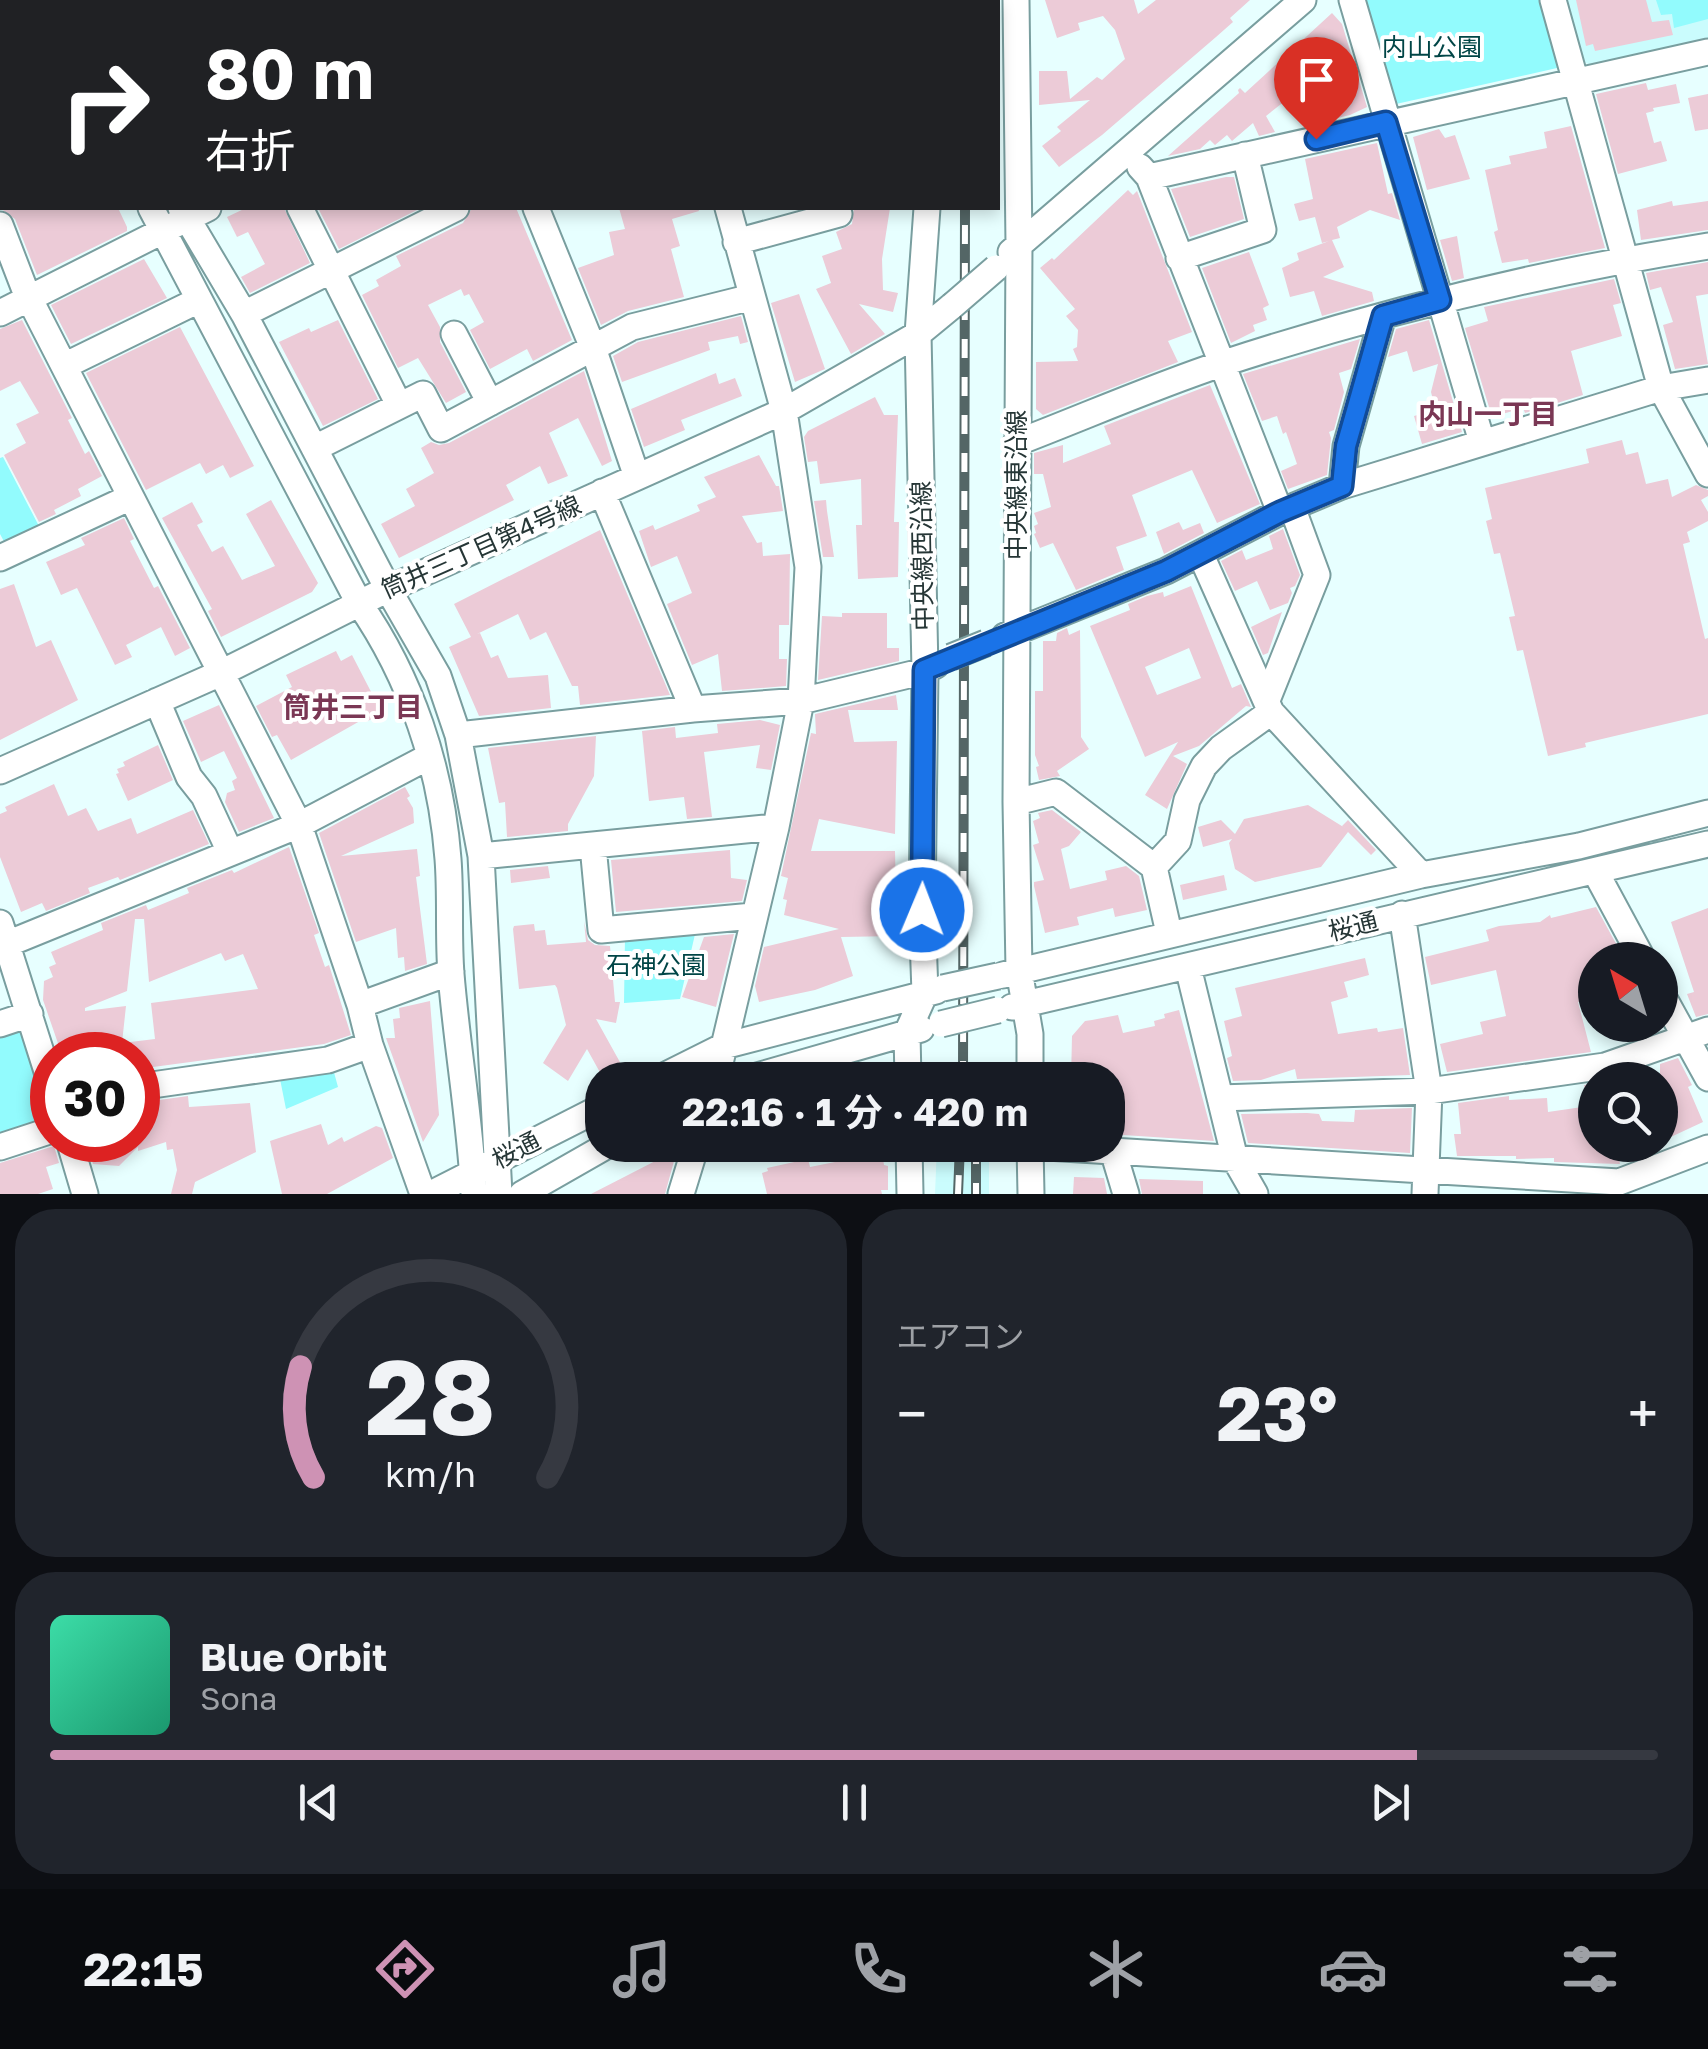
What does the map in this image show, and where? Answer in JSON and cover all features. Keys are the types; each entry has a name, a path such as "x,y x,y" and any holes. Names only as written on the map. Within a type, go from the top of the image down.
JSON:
{"street":[{"name":"中央線東沿線","path":"1016,0 1016,802 1009,973 1025,1004 1030,1062"},
{"name":"筒井三丁目第4号線","path":"0,771 223,672 388,589 784,410 918,334 1303,0"},
{"path":"1352,0 1482,442"},
{"path":"1553,0 1661,388 1708,474"},
{"path":"1148,177 1708,52"},
{"path":"1128,151 1148,177 1220,364 1317,575 1269,706 1204,766 1187,800 1178,841 1154,868"},
{"path":"1180,258 1263,230 1245,155"},
{"path":"151,210 412,696 430,756 448,857 451,972 481,1175 499,1194"},
{"path":"301,210 399,405"},
{"path":"244,314 452,210"},
{"path":"537,210 594,348 637,477"},
{"path":"720,1062 776,828 801,701 808,567 784,410 728,210"},
{"path":"736,242 838,214 837,210"},
{"name":"中央線西沿線","path":"908,1062 907,1033 934,991 922,910 924,670 918,334 927,210"},
{"path":"0,313 163,231 192,211 207,247 438,676 458,735 481,856 481,1175"},
{"path":"0,225 30,298 299,826 422,1194"},
{"path":"1016,443 1220,364 1383,316 1626,259 1708,246"},
{"path":"315,448 423,394 441,429 632,327 752,297"},
{"path":"64,366 199,300"},
{"path":"1342,486 1346,446 1383,316"},
{"path":"454,334 490,404"},
{"path":"458,735 801,701 924,670 1201,555 1286,509 1342,486 1661,388 1708,380"},
{"path":"602,492 693,709"},
{"path":"0,558 131,497"},
{"path":"1201,555 1269,706 1421,875"},
{"path":"157,702 189,777 204,796 230,852"},
{"path":"35,1032 4,933 299,826 430,756"},
{"path":"1016,802 1056,792 1154,868 1169,932"},
{"name":"桜通","path":"934,991 1169,932 1421,875 1578,846 1708,813"},
{"path":"481,856 776,828"},
{"name":"桜通","path":"907,1033 1708,844"},
{"path":"593,846 601,930 753,916"},
{"path":"1594,871 1633,942"},
{"path":"1402,914 1429,1092 1425,1183"},
{"path":"1188,968 1235,1159 1255,1194"},
{"path":"360,1004 451,972"},
{"path":"692,1062 724,1046 934,991"},
{"path":"1678,1011 1697,1034 1708,1078"},
{"path":"0,1024 30,1014"},
{"path":"806,1062 907,1033"},
{"path":"1220,1098 1429,1092 1605,1066 1697,1034"},
{"path":"160,1085 328,1060 370,1045"},
{"name":"桜通","path":"431,1194 481,1175 585,1116"},
{"path":"0,1147 30,1137"},
{"path":"1125,1153 1235,1159 1425,1183 1584,1187 1619,1182 1708,1148"},
{"name":"桜通","path":"522,1194 585,1158"},
{"path":"76,1162 86,1194"},
{"path":"681,1194 691,1162"},
{"path":"910,1162 910,1194"},
{"path":"1030,1162 1031,1194"},
{"path":"1116,1162 1126,1194"}],"shaded area":[{"path":"1566,0 1708,0 1708,40 1592,66 1584,62"},
{"path":"936,1162 989,1162 989,1194 935,1194"}],"green space":[{"name":"内山公園","path":"1361,0 1545,0 1564,58 1557,68 1396,104 1390,101"},
{"path":"1656,0 1708,0 1708,19 1674,28 1672,14 1661,15"},
{"path":"3,457 41,530 7,547 0,534"},
{"name":"石神公園","path":"696,930 680,999 624,1003 625,936"},
{"path":"23,1024 30,1048 30,1130 0,1139 0,1031"},
{"path":"332,1065 338,1087 286,1109 279,1074"}],"building":[{"path":"1045,0 1134,0 1138,14 1156,0 1250,0 1216,37 1059,167 1042,146 1061,131 1057,127 1090,100 1039,105 1039,71 1067,71 1070,99 1097,77 1102,80 1125,59 1115,30 1103,16 1078,23 1080,30 1057,38"},
{"path":"1576,0 1646,0 1652,22 1669,20 1673,35 1595,51 1593,44 1586,46"},
{"path":"1332,13 1342,24 1367,107 1308,125 1295,93 1266,116 1275,132 1259,136 1253,123 1232,141 1227,135 1215,145 1210,140 1200,149 1168,156 1240,88 1245,93"},
{"path":"1646,83 1648,90 1676,84 1680,103 1646,113 1654,143 1661,141 1667,161 1618,174 1596,94"},
{"path":"1708,94 1708,129 1695,131 1688,98"},
{"path":"1571,126 1605,248 1529,263 1528,259 1502,263 1485,170 1511,164 1509,156 1547,148 1544,132"},
{"path":"1439,129 1445,138 1455,135 1470,179 1427,190 1413,137"},
{"path":"1377,143 1388,194 1392,193 1400,220 1370,210 1337,227 1340,238 1332,240 1344,267 1323,277 1372,292 1374,301 1322,316 1314,291 1290,297 1282,268 1299,260 1297,253 1329,241 1322,243 1315,217 1299,221 1294,204 1313,199 1305,159"},
{"path":"1234,177 1244,219 1190,237 1171,189"},
{"path":"1128,190 1133,195 1137,191 1192,332 1168,341 1178,362 1043,415 1036,409 1036,362 1078,361 1073,349 1077,347 1078,330 1066,316 1075,309 1040,268 1054,260"},
{"path":"1672,201 1673,206 1708,201 1708,230 1641,240 1637,210"},
{"path":"3,210 119,210 127,231 37,275 15,219"},
{"path":"242,210 285,210 310,263 250,293 241,277 265,264 248,232 237,237 227,217"},
{"path":"319,210 417,210 339,249"},
{"path":"471,210 517,210 572,340 533,361 527,349 490,369 470,330 484,322 469,294 464,296 461,289 428,305 440,327 440,342 466,392 446,403 418,358 398,368 362,295 379,286 376,280 401,266 396,256 463,223"},
{"path":"620,210 699,211 672,219 680,246 671,249 684,297 628,311 601,325 578,268 614,255 609,232 625,229"},
{"path":"854,210 890,210 882,259 883,290 898,293 893,312 859,304 885,334 851,354 816,289 831,283 822,256 842,249 836,232 852,224"},
{"path":"1457,236 1464,278 1452,281 1440,240"},
{"path":"1249,252 1269,305 1263,308 1267,320 1253,325 1255,331 1231,343 1202,268"},
{"path":"144,259 167,298 71,344 51,305"},
{"path":"1708,262 1708,294 1696,296 1708,364 1675,369 1663,325 1673,322 1661,287 1650,290 1646,273"},
{"path":"1614,279 1621,303 1613,305 1622,336 1571,351 1583,395 1525,413 1523,408 1492,417 1465,328 1488,321 1484,307"},
{"path":"799,294 825,369 795,382 771,303"},
{"path":"741,316 748,342 740,344 738,336 708,342 710,350 622,382 613,356 638,342"},
{"path":"22,320 72,418 68,420 85,454 89,451 102,476 78,489 81,496 39,522 4,455 26,443 16,424 39,413 20,381 0,391 0,329"},
{"path":"338,320 378,399 323,426 279,342"},
{"path":"1429,320 1462,432 1422,444 1414,416 1432,411 1431,392 1438,364 1413,372 1407,351 1388,357 1396,329"},
{"path":"180,327 254,466 230,478 223,465 206,474 200,463 146,490 86,373"},
{"path":"1360,339 1351,369 1339,373 1344,392 1334,430 1329,432 1327,475 1288,489 1281,471 1297,464 1286,432 1283,434 1277,416 1262,421 1243,374"},
{"path":"584,371 612,461 602,466 578,418 549,433 568,476 548,484 540,466 506,485 514,500 399,558 381,524 415,506 406,489 434,473 421,448 431,442 449,443"},
{"path":"716,373 719,384 735,378 742,396 681,420 685,430 644,447 631,409"},
{"path":"1210,385 1260,504 1217,523 1192,470 1132,495 1147,536 1116,547 1124,570 1076,590 1053,543 1040,548 1034,534 1038,524 1034,513 1051,507 1043,474 1034,474 1034,453 1063,445 1063,463 1111,444 1104,426"},
{"path":"875,397 884,415 898,415 894,522 899,522 898,577 858,579 856,525 862,525 861,479 820,484 817,461 808,462 804,437 808,431"},
{"path":"1622,440 1626,455 1638,452 1646,484 1668,479 1672,497 1696,485 1708,490 1708,496 1701,500 1708,521 1687,532 1690,542 1683,544 1705,639 1708,638 1708,714 1585,743 1586,747 1548,756 1523,650 1517,651 1509,617 1515,616 1500,553 1494,554 1486,521 1492,519 1485,488 1589,463 1586,449"},
{"path":"759,455 779,486 783,511 742,516 757,543 762,542 763,556 790,554 789,625 779,625 779,659 787,659 786,686 722,691 718,654 692,665 667,604 692,593 677,556 651,567 639,531 653,525 655,530 700,511 697,505 716,497 704,477"},
{"path":"271,500 318,583 312,592 221,637 208,611 212,609 162,518 192,502 203,522 197,525 212,552 223,546 242,580 275,566 246,514"},
{"path":"826,500 834,557 823,557 814,501"},
{"path":"124,518 134,539 130,541 190,648 175,656 161,627 126,645 132,657 115,665 77,588 61,595 46,562 85,545 81,538"},
{"path":"1179,522 1183,530 1200,523 1204,533 1164,554 1156,532"},
{"path":"1283,529 1300,575 1290,588 1288,603 1270,610 1257,581 1235,591 1221,561 1242,550 1246,560 1273,549 1269,536"},
{"path":"600,530 670,695 580,705 578,686 572,686 546,632 530,640 518,614 477,634 480,633 491,658 498,655 508,678 548,675 551,708 479,716 449,647 471,637 454,604"},
{"path":"14,584 36,647 51,640 78,700 0,740 0,589"},
{"path":"1191,586 1232,688 1241,684 1251,707 1246,706 1199,746 1173,756 1187,764 1167,809 1145,795 1178,742 1145,757 1090,626 1130,610 1128,604 1147,596 1163,592 1164,597","holes":["1189,648 1201,678 1157,695 1145,667"]},
{"path":"1282,612 1268,653 1263,655 1251,627"},
{"path":"842,613 887,613 887,648 899,648 899,661 818,680 822,616 842,617"},
{"path":"1067,628 1069,635 1080,630 1081,737 1089,749 1057,771 1060,776 1039,780 1035,691 1043,691 1043,641 1056,641 1057,633"},
{"path":"336,651 341,661 352,655 382,713 291,760 277,735 272,737 256,706 292,687 286,675"},
{"path":"896,695 898,710 848,710 854,742 897,741 895,834 819,819 811,851 895,851 897,936 841,937 853,976 815,990 759,1002 755,986 764,947 839,929 784,915 788,878 781,876 811,733 816,734 815,714"},
{"path":"219,705 274,818 239,832 225,802 227,793 235,790 232,781 237,778 224,751 201,762 183,721"},
{"path":"760,720 780,725 771,770 756,768 760,745 704,752 712,817 687,819 684,797 649,801 642,731 675,727 676,738 718,733 717,724"},
{"path":"596,736 594,776 568,831 507,837 505,802 499,803 488,748"},
{"path":"158,745 173,780 128,801 117,769 125,766 123,762"},
{"path":"54,784 68,816 86,808 98,831 131,818 137,834 193,810 209,844 120,880 118,877 88,888 90,893 46,911 42,903 21,912 0,857 0,814 7,811 5,807"},
{"path":"405,787 414,823 341,856 417,849 420,876 416,877 427,964 405,971 404,957 398,958 396,928 356,942 319,833"},
{"path":"1308,805 1345,828 1342,826 1348,820 1376,850 1371,855 1348,832 1321,867 1255,882 1235,869 1229,843 1232,839 1203,847 1198,827 1221,820 1235,834 1244,819"},
{"path":"1052,810 1081,832 1061,849 1070,889 1107,880 1105,871 1126,866 1139,876 1147,910 1115,917 1113,908 1077,917 1079,925 1045,933 1034,886 1034,882 1044,880 1033,845 1039,843 1033,821 1040,818 1038,813"},
{"path":"289,847 319,933 314,935 325,967 329,965 351,1035 324,1044 160,1066 160,1032 154,1032 151,1003 258,989 243,954 225,961 221,953 149,982 144,919 135,919 127,991 85,1008 126,1006 123,1032 54,1032 43,1000 44,981 53,977 49,967 56,964 51,952 103,930 101,923 146,905 148,910 189,893 187,888 232,870 234,873"},
{"path":"730,850 731,878 747,880 742,901 616,912 611,860"},
{"path":"548,866 550,878 511,883 510,870"},
{"path":"1224,875 1227,890 1183,900 1180,885"},
{"path":"1596,907 1615,942 1578,942 1578,1042 1588,1042 1591,1052 1447,1072 1440,1044 1483,1034 1480,1022 1506,1016 1496,970 1431,985 1425,957 1489,941 1486,930 1540,922 1550,915 1551,918"},
{"path":"1708,908 1708,1014 1696,1017 1687,994 1694,992 1671,922"},
{"path":"584,921 588,940 610,946 615,1002 620,1002 616,1023 596,1019 620,1062 594,1062 587,1049 568,1081 543,1063 566,1025 557,988 555,985 519,989 513,929 534,924 535,931 545,930 547,945 586,942"},
{"path":"734,934 716,1007 682,997 704,937"},
{"path":"1365,958 1369,975 1344,982 1348,997 1331,1002 1338,1034 1403,1028 1410,1075 1297,1079 1295,1069 1261,1080 1233,1081 1224,1021 1242,1016 1235,988"},
{"path":"430,1001 439,1115 423,1142 386,1038 395,1038 393,1019 400,1018 399,1008"},
{"path":"1179,1010 1214,1141 1125,1135 1125,1062 1071,1062 1072,1036 1085,1021 1118,1015 1123,1033 1155,1026 1154,1021 1165,1018 1164,1014"},
{"path":"1678,1058 1692,1085 1688,1087 1703,1122 1678,1134 1678,1062 1666,1062"},
{"path":"188,1096 189,1107 250,1103 256,1152 195,1182 192,1194 171,1194 177,1170 173,1149 167,1150 166,1142 160,1144 160,1100"},
{"path":"1509,1096 1509,1100 1547,1098 1548,1112 1578,1108 1578,1162 1620,1164 1554,1162 1554,1158 1516,1156 1457,1156 1454,1134 1461,1134 1458,1103"},
{"path":"1412,1108 1410,1153 1248,1143 1241,1114 1307,1113 1319,1114 1322,1121 1354,1122 1355,1110"},
{"path":"321,1124 328,1145 342,1137 344,1142 376,1126 382,1128 393,1158 327,1194 282,1194 270,1141"},
{"path":"30,1154 30,1162 59,1162 46,1167 53,1189 38,1194 0,1194 0,1163"},
{"path":"92,1162 123,1162 119,1166"},
{"path":"653,1162 674,1162 665,1194 591,1194"},
{"path":"794,1162 809,1162 810,1167 835,1162 884,1162 888,1166 888,1190 881,1190 882,1194 767,1194 762,1173 767,1168"},
{"path":"1074,1177 1104,1178 1107,1194 1073,1194"},
{"path":"1139,1179 1203,1181 1203,1194 1142,1194"}],"railway":[{"path":"963,1062 965,210"},
{"path":"958,1194 959,1162"},
{"path":"976,1162 976,1194"}],"district":[{"name":"内山一丁目","path":"1488,414"},
{"name":"筒井三丁目","path":"353,707"}],"route":[{"path":"922,910 924,670 1166,571 1280,512 1342,486 1346,446 1383,316 1440,300 1386,122 1316,139"}]}
